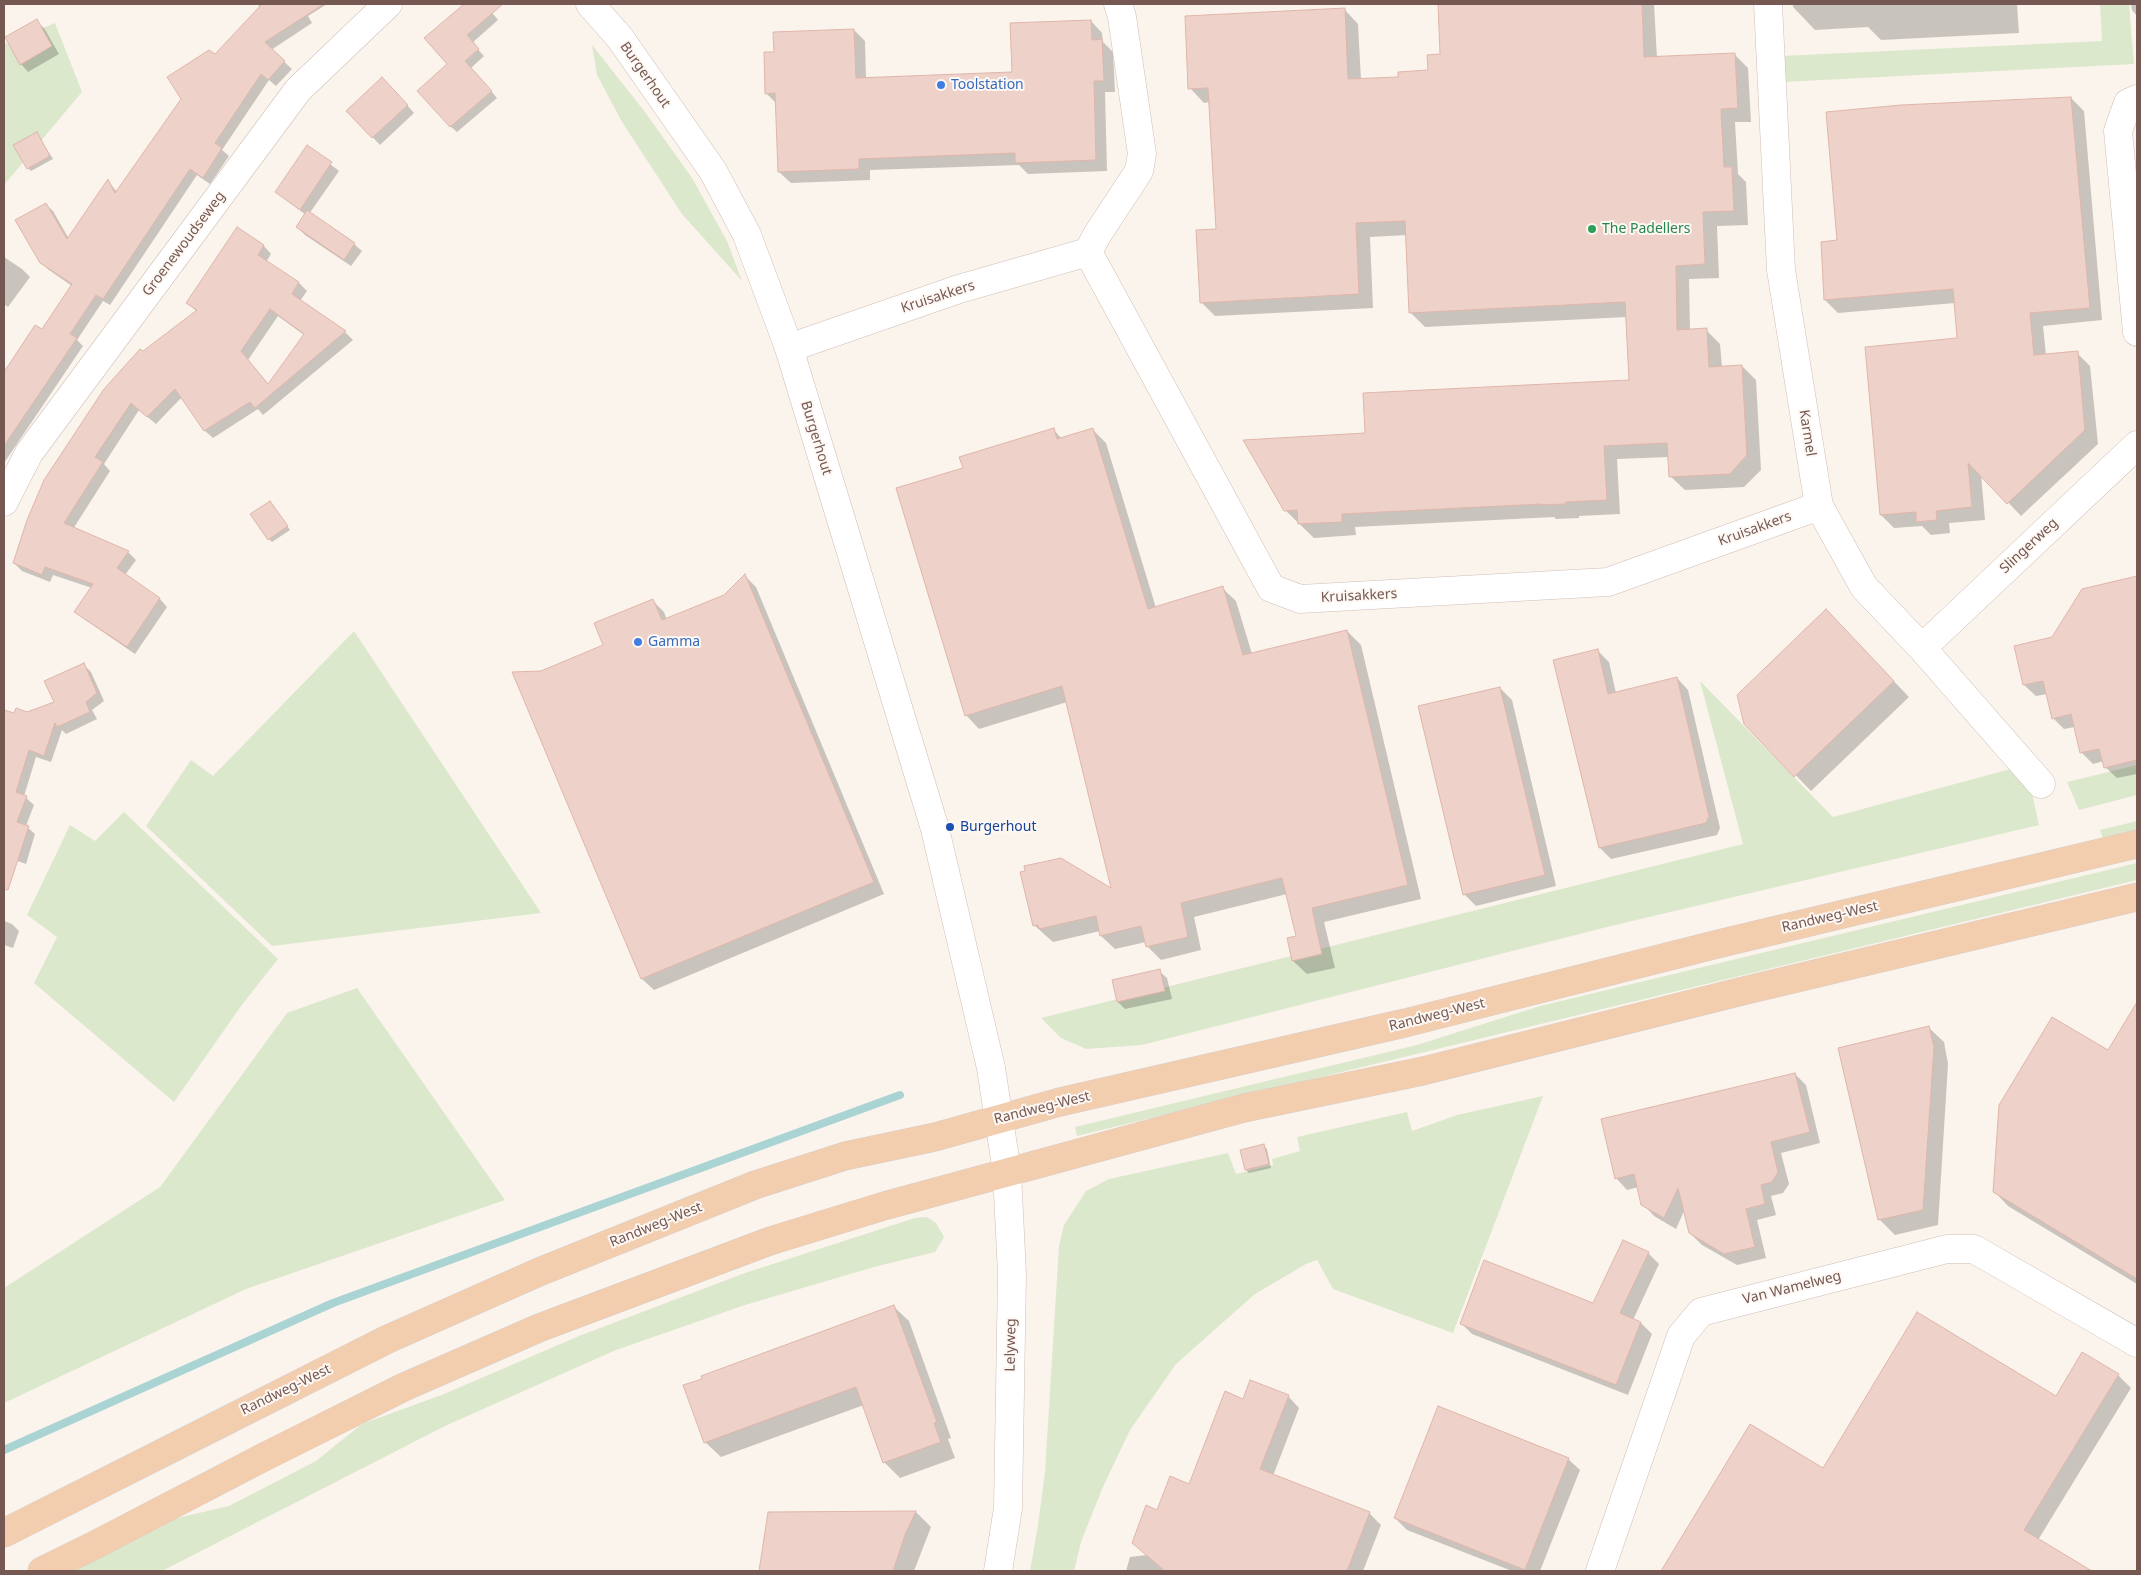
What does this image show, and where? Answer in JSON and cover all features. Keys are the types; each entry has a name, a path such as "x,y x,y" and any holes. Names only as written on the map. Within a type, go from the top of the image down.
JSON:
{"main road":[{"name":"Randweg-West","path":"4,1533 388,1339 540,1272 755,1185 845,1156 935,1136 1060,1102 1405,1023 1722,943 2137,844"},
{"path":"42,1571 395,1392 539,1328 770,1242 884,1206 1244,1108 1423,1071 1743,991 2137,896"}],"street":[{"name":"Groenewoudseweg","path":"4,502 29,453 298,90 388,4"},
{"name":"Burgerhout","path":"590,4 620,38 713,171 747,235 789,348 935,830 991,1068 999,1118"},
{"path":"1088,252 1097,235 1140,172 1142,154 1122,17 1118,4"},
{"name":"Karmel","path":"1768,4 1781,270 1818,506 1864,586 1922,648 2041,784"},
{"path":"2137,99 2128,104 2118,131 2137,332"},
{"name":"Kruisakkers","path":"789,348 959,289 1088,252 1271,588 1300,599 1608,582 1818,506"},
{"name":"Slingerweg","path":"1922,648 2137,445"},
{"name":"Lelyweg","path":"998,1571 1008,1498 1012,1274 1007,1172 999,1118"},
{"name":"Van Wamelweg","path":"1600,1571 1681,1336 1701,1312 1947,1249 1974,1249 2137,1343"}],"green space":[{"path":"2100,4 2129,4 2134,64 1783,82 1781,56 2102,41"},
{"path":"55,23 82,92 4,185 4,44"},
{"path":"592,45 645,112 692,178 727,241 742,281 682,214 622,122 597,75"},
{"path":"354,631 541,913 272,946 146,826 191,760 213,776"},
{"path":"1700,681 1833,817 2014,768 2032,793 2039,825 1611,926 1142,1045 1086,1049 1061,1038 1041,1018 1743,844"},
{"path":"2137,765 2137,795 2079,810 2067,782"},
{"path":"124,812 278,959 241,1006 174,1102 34,983 57,937 27,915 70,825 95,841"},
{"path":"2137,821 2137,840 2106,848 2100,830"},
{"path":"2137,863 2137,880 1077,1136 1075,1127 1417,1045 1540,1006"},
{"path":"357,988 505,1200 246,1289 4,1403 4,1288 160,1187 287,1013"},
{"path":"1543,1096 1453,1333 1333,1289 1317,1260 1306,1264 1255,1294 1176,1364 1130,1430 1102,1489 1081,1542 1074,1571 1030,1571 1045,1472 1059,1246 1064,1225 1086,1191 1109,1179 1228,1153 1236,1174 1273,1165 1272,1159 1300,1151 1297,1137 1407,1112 1412,1131 1457,1115"},
{"path":"927,1217 936,1223 944,1237 935,1252 874,1267 745,1305 616,1350 445,1426 162,1571 71,1571 177,1518 229,1506 316,1461 362,1424 444,1394 579,1336 745,1273 915,1218"}],"building":[{"path":"262,4 324,4 265,42 285,61 268,80 261,74 215,143 222,148 203,178 190,169 103,299 96,295 70,334 77,338 4,446 4,372 35,325 42,329 72,284 40,263 15,220 46,203 67,239 108,179 115,193 181,99 167,77 209,50 215,54"},
{"path":"464,4 503,4 467,35 479,49 465,61 492,91 450,127 417,91 447,64 424,38"},
{"path":"1438,4 1642,4 1644,57 1735,53 1738,108 1721,109 1724,167 1732,167 1734,211 1703,212 1705,264 1676,266 1677,330 1707,328 1709,367 1742,365 1747,455 1730,474 1669,477 1667,443 1604,446 1607,500 1566,502 1566,504 1342,514 1342,522 1298,524 1297,510 1284,511 1243,440 1365,433 1363,393 1629,380 1625,302 1409,313 1405,221 1356,223 1359,294 1200,303 1196,230 1216,229 1208,88 1188,89 1185,16 1345,8 1348,79 1398,77 1398,72 1428,70 1427,55 1440,54"},
{"path":"37,19 52,46 20,65 5,37"},
{"path":"1091,20 1092,40 1102,39 1104,81 1094,81 1096,160 1015,163 1015,153 859,159 859,169 778,172 775,93 765,94 764,52 774,52 773,32 854,29 856,78 1012,72 1010,23"},
{"path":"382,77 408,105 372,138 346,111"},
{"path":"2071,97 2090,308 2030,313 2034,355 2078,351 2085,430 2007,504 1968,463 1972,507 1936,511 1937,520 1916,522 1916,512 1880,515 1865,347 1957,338 1953,289 1824,300 1821,242 1837,240 1826,112 1901,105"},
{"path":"37,132 50,156 27,169 13,145"},
{"path":"307,145 332,162 300,210 275,192"},
{"path":"307,210 355,243 344,260 296,227"},
{"path":"237,227 264,245 258,255 299,282 292,294 346,331 255,408 250,402 204,431 175,389 147,417 131,403 95,457 103,462 64,523 129,551 117,568 160,598 127,647 74,612 93,584 45,567 42,575 13,563 27,520 44,480 104,389 140,349 143,351 197,310 186,303","holes":["270,309 304,334 268,384 241,351"]},
{"path":"1054,428 1057,439 1093,428 1148,609 1223,586 1243,655 1347,630 1408,885 1312,908 1322,954 1292,961 1287,938 1296,936 1282,878 1181,903 1188,937 1146,947 1141,926 1100,936 1096,916 1039,929 1038,925 1033,926 1020,872 1025,871 1024,866 1061,858 1111,888 1062,686 965,716 896,488 963,468 959,457"},
{"path":"270,501 288,526 268,540 250,514"},
{"path":"745,574 874,882 641,979 512,672 541,671 603,645 594,623 653,599 662,620 724,595"},
{"path":"2137,576 2137,760 2104,768 2099,749 2080,753 2071,714 2052,719 2043,681 2023,685 2014,646 2052,637 2082,589"},
{"path":"1826,609 1894,681 1794,777 1744,724 1737,695"},
{"path":"1598,649 1608,694 1677,677 1709,816 1706,823 1599,848 1553,660"},
{"path":"84,663 97,693 86,702 90,712 57,727 55,723 44,756 29,750 16,792 27,796 17,822 29,826 8,890 4,889 4,710 14,713 16,708 27,712 54,702 44,681"},
{"path":"1500,687 1545,875 1463,895 1418,706"},
{"path":"1160,969 1165,991 1117,1002 1112,980"},
{"path":"2137,1002 2137,1279 1993,1192 1999,1105 2052,1017 2108,1050"},
{"path":"1929,1026 1934,1047 1923,1210 1878,1220 1838,1048"},
{"path":"1795,1073 1810,1132 1771,1142 1778,1172 1772,1182 1761,1185 1765,1204 1746,1209 1755,1247 1724,1254 1689,1233 1678,1188 1664,1218 1641,1205 1634,1174 1615,1179 1601,1119"},
{"path":"1264,1144 1269,1164 1245,1170 1240,1150"},
{"path":"1623,1240 1649,1252 1620,1313 1641,1322 1616,1385 1460,1324 1484,1260 1593,1303"},
{"path":"894,1305 937,1422 934,1423 941,1442 883,1463 856,1387 704,1443 683,1385 702,1379 701,1376"},
{"path":"1917,1312 2056,1396 2082,1352 2119,1374 2024,1530 2092,1571 1661,1571 1750,1424 1823,1468"},
{"path":"1250,1380 1289,1395 1260,1469 1370,1512 1347,1571 1165,1571 1132,1543 1146,1505 1157,1510 1170,1476 1189,1484 1225,1391 1243,1399"},
{"path":"1438,1406 1569,1458 1525,1570 1394,1518"},
{"path":"916,1511 905,1535 893,1571 759,1571 768,1512"}],"waterway":[{"path":"4,1450 333,1303 900,1095"}],"place":[{"name":"Toolstation","path":"941,85"},
{"name":"The Padellers","path":"1592,229"},
{"name":"Gamma","path":"638,642"},
{"name":"Burgerhout","path":"950,827"}]}
